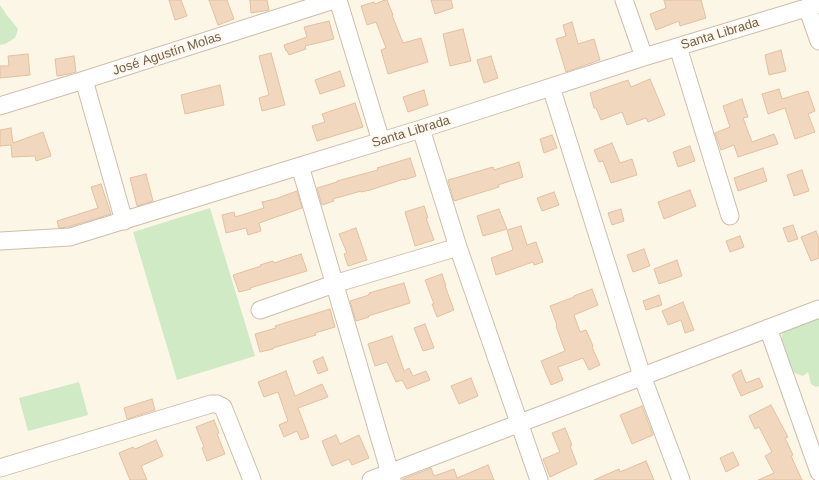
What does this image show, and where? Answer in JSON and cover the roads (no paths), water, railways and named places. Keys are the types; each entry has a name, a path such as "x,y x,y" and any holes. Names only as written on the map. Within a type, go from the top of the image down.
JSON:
{"street":[{"name":"José Agustín Molas","path":"0,106 334,0"},
{"path":"338,0 381,141"},
{"path":"624,0 644,56"},
{"path":"813,6 819,41"},
{"name":"Santa Librada","path":"0,242 70,237 421,129 644,56 813,6"},
{"path":"678,47 730,216"},
{"path":"84,80 124,220"},
{"path":"551,87 642,376 681,480"},
{"path":"421,129 458,247 539,480"},
{"path":"300,166 391,477"},
{"path":"260,310 334,284 458,247"},
{"path":"371,480 391,477 519,424 819,309"},
{"path":"768,328 819,472"},
{"path":"0,468 203,406 217,404 223,407 252,480"}]}
